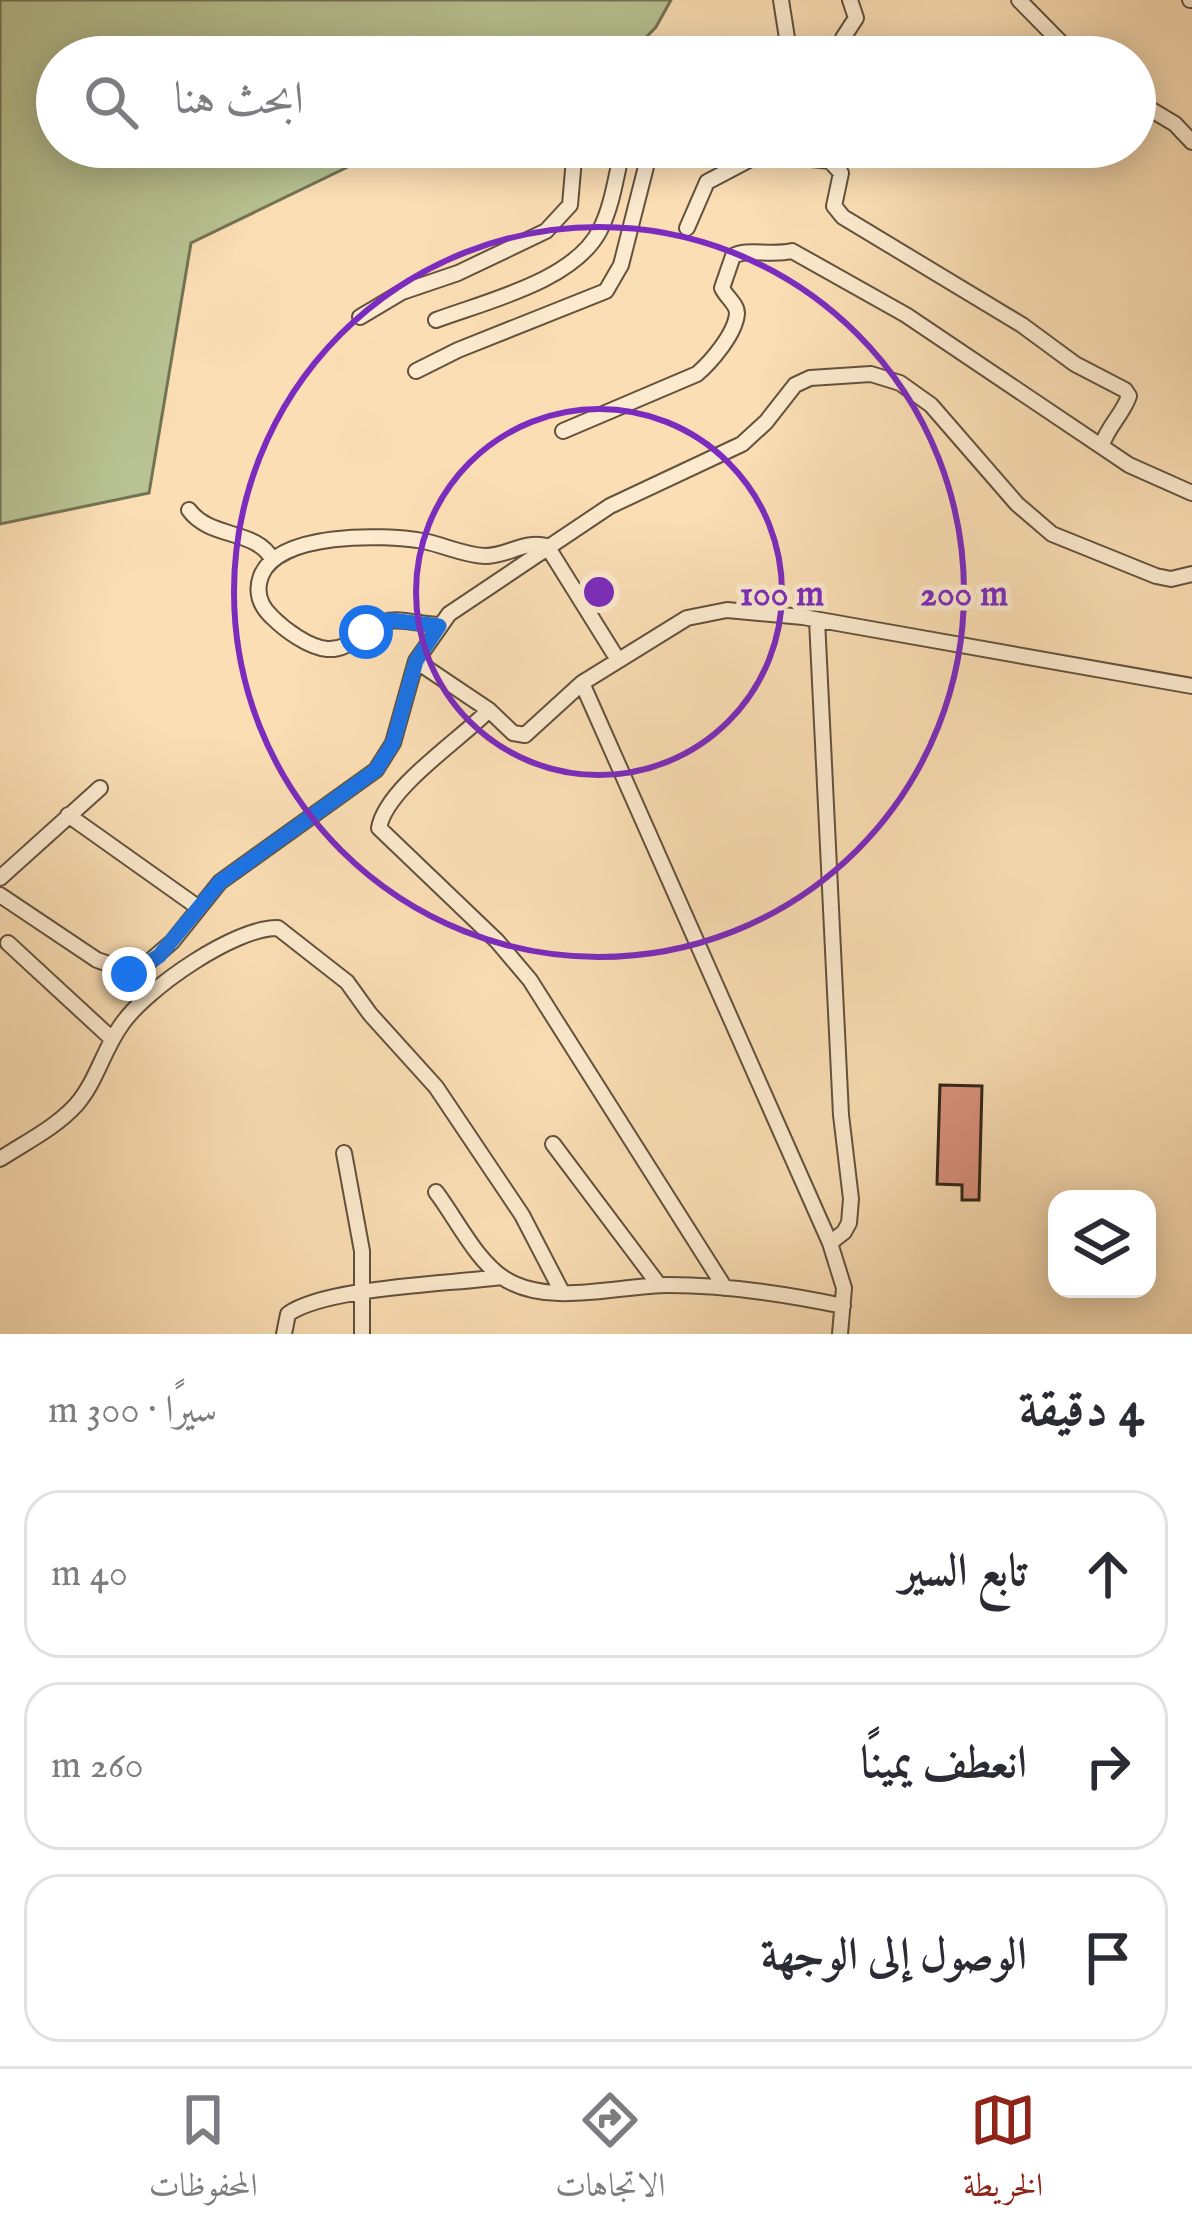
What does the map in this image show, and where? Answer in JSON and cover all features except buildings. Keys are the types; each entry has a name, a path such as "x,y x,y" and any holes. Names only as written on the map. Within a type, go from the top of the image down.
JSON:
{"street":[{"path":"782,0 787,36"},
{"path":"844,36 856,18 850,0"},
{"path":"1019,0 1054,36"},
{"path":"1156,113 1192,142"},
{"path":"1175,124 1192,124"},
{"path":"360,316 554,225 570,205 573,168"},
{"path":"436,320 566,268 587,250 608,211 618,168"},
{"path":"416,371 544,314 595,297 613,285 645,168"},
{"path":"688,228 710,179 732,168"},
{"path":"838,168 834,206 843,217 1022,325 1075,364 1127,391 1125,407 1108,428 1102,445"},
{"path":"563,430 697,374 711,360 736,317 736,307 722,288 733,256 746,251 770,256 792,251 906,315 1154,479 1192,493"},
{"path":"531,284 544,314"},
{"path":"0,896 73,946 129,974 159,956 231,873 376,770 393,743 416,661 458,605 638,490 742,444 801,381 871,374 900,383 931,405 1017,504 1052,534 1156,576 1171,579 1192,574"},
{"path":"189,510 204,526 260,545 272,559"},
{"path":"439,626 386,621 339,648 314,646 280,624 261,603 258,588 272,559 290,548 336,541 419,540 488,556 526,543 547,546 618,660"},
{"path":"416,661 489,710 513,733 525,735 582,683 687,618 706,613 747,610 817,620 1192,686"},
{"path":"817,620 842,1115 851,1199 849,1222 830,1243"},
{"path":"582,683 830,1243 841,1271 840,1334"},
{"path":"489,710 411,781 384,811 379,827 497,941 530,980 725,1288"},
{"path":"0,878 100,788"},
{"path":"68,815 199,908"},
{"path":"0,1159 73,1108 95,1078 112,1039 141,1002 186,969 257,931 272,928 284,931 346,982 436,1087 522,1214 562,1292"},
{"path":"8,943 112,1039"},
{"path":"553,1144 659,1285"},
{"path":"344,1153 362,1251 362,1334"},
{"path":"436,1192 501,1277"},
{"path":"284,1334 286,1318 294,1310 361,1293 501,1277 528,1288 562,1292 659,1285 725,1288 843,1306"}],"green space":[{"path":"0,0 671,0 647,36 36,36 36,168 346,168 191,243 149,493 0,524"}],"route":[{"path":"129,974 159,956 220,882 258,858 328,800 376,770 384,759 416,661 439,626 390,620 366,632"}]}
